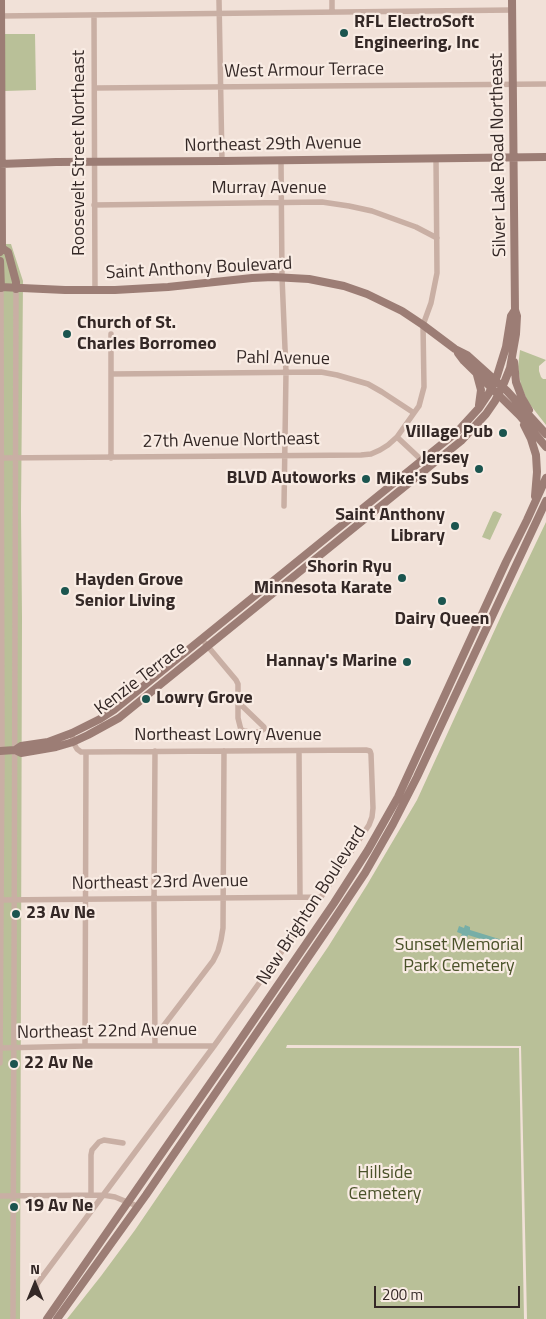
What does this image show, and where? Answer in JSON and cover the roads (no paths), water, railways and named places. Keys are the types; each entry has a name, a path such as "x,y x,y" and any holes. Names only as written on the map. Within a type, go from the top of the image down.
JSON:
{"main road":[{"path":"1,0 1,250 8,252 16,289"},
{"name":"Silver Lake Road Northeast","path":"500,391 510,368 514,352 517,316 515,310 512,0"},
{"name":"Northeast 29th Avenue","path":"1,164 94,161 546,157"},
{"path":"0,261 1,288"},
{"name":"Saint Anthony Boulevard","path":"1,288 96,290 168,287 252,278 282,277 324,282 360,291 388,303 423,325 455,349 467,355 479,370 534,420 546,434"},
{"name":"Silver Lake Road Northeast","path":"493,384 502,362 511,316 515,310"},
{"path":"514,352 516,382 534,420"},
{"path":"479,408 481,390 479,370 502,362"},
{"name":"Kenzie Terrace","path":"493,384 479,408 458,431 114,710 72,733 48,742 21,746 15,750 21,753 52,749 73,742 119,718 464,438 486,414 500,391"},
{"name":"Saint Anthony Boulevard","path":"500,391 546,447"},
{"path":"520,416 536,455 537,472 534,503"},
{"name":"New Brighton Boulevard","path":"47,1319 324,918 368,850 398,797 546,478"},
{"name":"New Brighton Boulevard","path":"57,1319 137,1206 364,873 393,824 417,777 546,501"},
{"path":"1,751 15,750"}],"street":[{"path":"220,0 222,161"},
{"path":"332,0 332,12"},
{"path":"1,16 512,10"},
{"name":"Roosevelt Street Northeast","path":"94,15 96,290"},
{"name":"West Armour Terrace","path":"95,88 546,84"},
{"path":"423,325 431,303 437,273 436,158"},
{"path":"281,160 282,277 286,372 284,506"},
{"name":"Murray Avenue","path":"94,204 322,202 372,211 416,227 437,238"},
{"path":"0,1063 1,288"},
{"path":"13,1319 16,289"},
{"name":"27th Avenue Northeast","path":"1,458 371,454 388,445 397,437 419,406 424,387 423,325"},
{"path":"111,458 112,334"},
{"name":"Pahl Avenue","path":"112,374 286,372 337,374 382,392 414,413"},
{"path":"397,437 429,467"},
{"path":"1,605 15,605"},
{"path":"202,639 238,684 238,702 238,718 241,730 259,732 264,729 238,702"},
{"path":"72,733 73,742 77,749 83,752 86,899 85,1046"},
{"name":"Northeast Lowry Avenue","path":"83,752 366,750 372,754 372,817"},
{"path":"155,751 156,1046"},
{"path":"155,1037 213,961 218,951 223,928 224,751"},
{"path":"299,751 300,897"},
{"name":"New Brighton Boulevard","path":"36,1292 37,1284 214,1046 321,897 369,825 372,817"},
{"name":"Northeast 23rd Avenue","path":"0,900 321,897"},
{"name":"Northeast 22nd Avenue","path":"0,1048 214,1046"},
{"path":"91,1195 92,1150 99,1142 104,1140 123,1143"},
{"path":"0,1196 103,1195 115,1197 137,1206"}],"water":[{"path":"465,925 470,927 470,930 512,943 510,948 468,935 467,938 461,936 462,934 457,932 459,926 464,928"}],"place":[{"name":"RFL ElectroSoft Engineering, Inc","path":"344,33"},
{"name":"Church of St. Charles Borromeo","path":"67,334"},
{"name":"Village Pub","path":"503,433"},
{"name":"Jersey Mike's Subs","path":"479,469"},
{"name":"BLVD Autoworks","path":"366,479"},
{"name":"Saint Anthony Library","path":"455,526"},
{"name":"Shorin Ryu Minnesota Karate","path":"402,578"},
{"name":"Hayden Grove Senior Living","path":"65,591"},
{"name":"Dairy Queen","path":"442,601"},
{"name":"Hannay's Marine","path":"407,662"},
{"name":"Lowry Grove","path":"146,699"},
{"name":"23 Av Ne","path":"16,914"},
{"name":"22 Av Ne","path":"14,1064"},
{"name":"19 Av Ne","path":"14,1207"}],"park label":[{"name":"Sunset Memorial Park Cemetery","path":"459,956"},
{"name":"Hillside Cemetery","path":"385,1184"}]}
